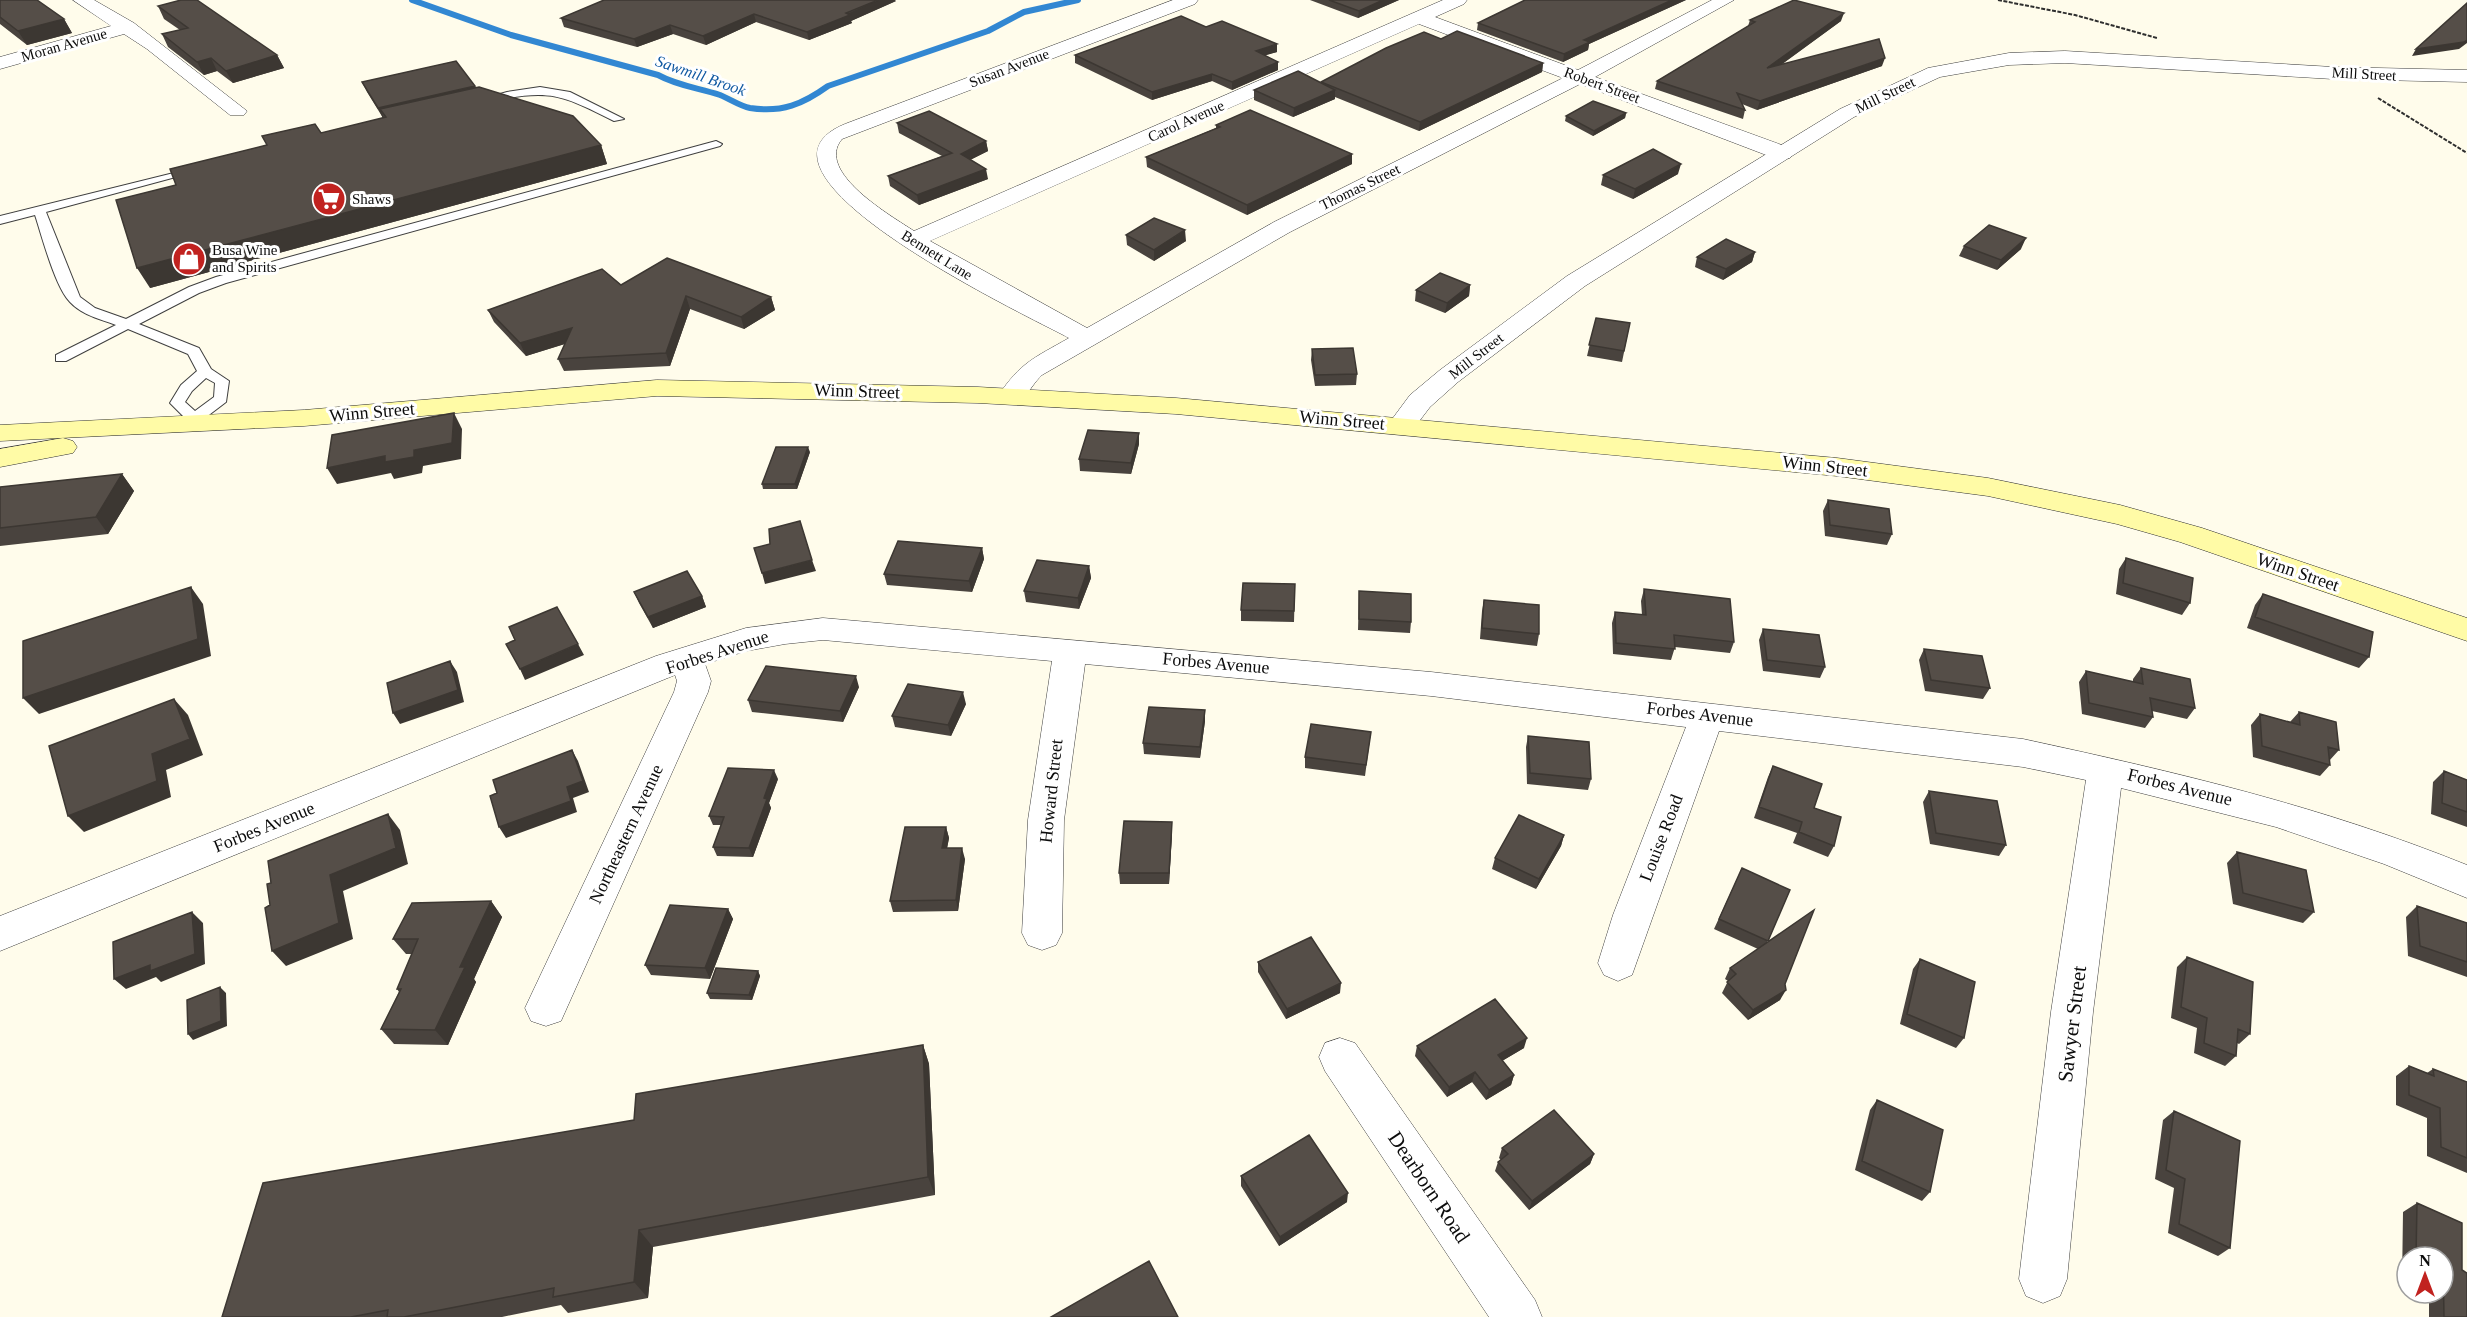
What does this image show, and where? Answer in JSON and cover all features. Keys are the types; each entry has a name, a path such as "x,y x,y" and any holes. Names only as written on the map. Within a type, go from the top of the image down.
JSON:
{"main road":[{"name":"Winn Street","path":"0,433 194,421 304,418 657,388 1011,396 1176,406 1837,467 1988,487 2109,513 2181,532 2467,630"},
{"name":"Winn Street","path":"0,458 194,421"}],"street":[{"path":"82,0 128,27 187,70 237,111"},
{"name":"Susan Avenue","path":"831,139 870,120 1189,0"},
{"name":"Carol Avenue","path":"912,240 1425,9 1458,0"},
{"name":"Thomas Street","path":"1011,396 1028,372 1282,227 1580,77 1725,0"},
{"name":"Robert Street","path":"1425,9 1580,77 1782,153"},
{"name":"Moran Avenue","path":"0,63 128,27"},
{"name":"Mill Street","path":"1401,426 1420,401 1449,376 1576,281 1782,153 1881,95 1935,72 1987,62 2028,58 2096,58 2333,73 2467,76"},
{"name":"Bennett Lane","path":"831,139 827,147 827,162 840,186 873,214 972,278 1088,338"},
{"name":"Forbes Avenue","path":"0,934 687,658 772,633 823,629 1383,679 1988,748 2106,769 2216,795 2305,822 2397,854 2467,882"},
{"name":"Howard Street","path":"1042,933 1046,820 1070,651"},
{"name":"Northeastern Avenue","path":"546,1008 691,692 693,681 687,658"},
{"name":"Louise Road","path":"1618,963 1632,915 1708,715"},
{"name":"Sawyer Street","path":"2043,1279 2072,1012 2106,769"},
{"name":"Dearborn Road","path":"1340,1057 1518,1317"}],"lane":[{"path":"471,103 532,89 550,89 565,92 618,119"},
{"path":"61,358 194,290 221,280 716,144"},
{"path":"0,220 203,167"},
{"path":"39,210 61,272 74,299 90,311 194,351 204,372 222,381 221,399 194,421 177,403 186,388 204,372"}],"path":[{"path":"1998,0 2074,15 2158,38"},
{"path":"2333,73 2467,153"}],"building":[{"path":"0,0 37,0 64,19 18,31 0,17"},
{"path":"181,0 197,0 277,55 226,71 211,58 197,62 162,34 188,28 158,6"},
{"path":"604,0 878,0 846,13 850,15 807,32 754,14 703,36 670,25 634,39 561,18"},
{"path":"1329,0 1383,0 1359,11"},
{"path":"1525,0 1672,0 1584,40 1590,42 1564,54 1478,23"},
{"path":"1794,0 1844,13 1767,68 1879,39 1885,58 1760,101 1737,93 1745,110 1657,81 1755,22 1750,20"},
{"path":"2467,3 2467,40 2416,49"},
{"path":"1181,16 1206,27 1222,21 1277,44 1256,51 1278,62 1232,82 1212,74 1152,92 1075,55"},
{"path":"1457,31 1543,63 1420,122 1321,82 1386,48 1424,32 1441,39"},
{"path":"456,61 475,86 378,108 362,82"},
{"path":"1298,71 1335,90 1294,108 1254,90"},
{"name":"Shaws","path":"479,87 573,116 601,145 137,268 116,200 176,185 170,169 267,145 262,136 315,124 321,133 386,117 380,109"},
{"path":"1593,101 1626,113 1594,131 1566,116"},
{"path":"1250,110 1352,154 1247,205 1146,157 1220,127 1216,125"},
{"path":"929,111 986,141 961,154 986,169 917,195 888,176 952,153 897,123"},
{"path":"1653,149 1681,164 1635,189 1603,175"},
{"path":"1154,218 1185,230 1154,250 1126,235"},
{"path":"1989,225 2026,238 2001,260 1964,246"},
{"path":"1726,239 1755,252 1726,269 1697,257"},
{"path":"667,258 771,297 741,317 686,296 666,353 558,359 572,328 520,343 488,310 602,269 621,285"},
{"path":"1440,273 1470,285 1447,303 1416,290"},
{"path":"1596,318 1630,323 1624,351 1589,345"},
{"path":"1353,348 1357,374 1315,375 1312,349"},
{"path":"454,413 452,443 414,450 414,457 385,462 385,456 327,468 332,435"},
{"path":"1088,430 1139,433 1131,463 1079,459"},
{"path":"776,447 808,447 795,484 762,484"},
{"path":"122,474 96,517 0,528 0,487"},
{"path":"1828,500 1889,509 1892,534 1830,525"},
{"path":"800,521 812,560 762,573 754,548 770,544 769,529"},
{"path":"898,541 982,548 969,581 884,574"},
{"path":"2126,558 2193,578 2190,603 2123,583"},
{"path":"1037,560 1089,566 1078,598 1024,591"},
{"path":"687,571 702,596 648,617 634,592"},
{"path":"1243,583 1295,584 1294,611 1241,610"},
{"path":"191,587 198,639 23,698 23,641"},
{"path":"1644,589 1730,599 1734,642 1674,635 1675,649 1616,643 1615,612 1646,615"},
{"path":"1359,591 1411,594 1411,622 1359,619"},
{"path":"2263,594 2373,632 2369,657 2255,617"},
{"path":"1484,600 1539,605 1539,634 1482,628"},
{"path":"557,607 578,644 520,669 506,644 515,640 509,627"},
{"path":"1763,629 1819,635 1825,667 1767,660"},
{"path":"1924,649 1982,656 1990,688 1931,680"},
{"path":"450,661 458,690 393,713 387,683"},
{"path":"766,666 856,676 840,711 748,700"},
{"path":"2141,668 2190,679 2195,708 2150,698 2153,717 2089,703 2086,671 2143,684"},
{"path":"908,684 963,692 948,725 892,716"},
{"path":"174,699 190,739 152,754 157,781 68,816 49,746"},
{"path":"1149,707 1205,710 1200,747 1143,743"},
{"path":"2299,712 2336,722 2339,750 2328,747 2330,765 2262,746 2260,714 2300,725"},
{"path":"1311,724 1371,732 1366,765 1305,757"},
{"path":"1528,736 1589,742 1591,779 1530,773"},
{"path":"572,750 583,781 567,787 571,801 499,827 490,796 497,793 493,780"},
{"path":"1773,766 1822,784 1814,808 1841,817 1834,846 1799,832 1802,822 1759,807"},
{"path":"728,768 774,770 764,798 767,799 749,848 713,847 724,817 709,816"},
{"path":"2444,771 2467,780 2467,812 2442,803"},
{"path":"1929,791 1997,801 2006,845 1936,833"},
{"path":"388,814 396,848 330,875 339,923 272,951 265,908 270,905 267,884 271,883 268,861"},
{"path":"1519,815 1564,835 1539,879 1495,858"},
{"path":"1124,821 1172,822 1169,873 1119,873"},
{"path":"905,827 946,827 942,848 962,848 956,900 890,901"},
{"path":"2237,852 2306,870 2314,912 2243,893"},
{"path":"1742,868 1790,890 1768,941 1719,919"},
{"path":"491,901 460,967 465,967 435,1030 381,1029 401,989 397,989 418,939 393,939 412,903"},
{"path":"670,905 728,909 705,968 645,965"},
{"path":"2417,906 2467,923 2467,962 2420,946"},
{"path":"1814,910 1785,984 1786,990 1753,1010 1727,982 1736,974 1730,968"},
{"path":"192,912 195,954 150,971 150,965 114,979 113,942"},
{"path":"1311,937 1341,983 1287,1009 1258,962"},
{"path":"2187,957 2253,982 2250,1034 2238,1029 2236,1056 2204,1043 2207,1018 2181,1007"},
{"path":"1920,959 1975,982 1964,1038 1907,1014"},
{"path":"716,968 758,971 749,995 707,993"},
{"path":"220,987 221,1021 188,1034 187,1000"},
{"path":"1495,999 1527,1038 1498,1055 1514,1075 1489,1090 1475,1072 1449,1087 1417,1046"},
{"path":"923,1045 928,1177 639,1230 634,1282 553,1297 554,1288 404,1317 387,1317 388,1310 351,1317 222,1317 263,1183 634,1120 636,1094"},
{"path":"2409,1066 2434,1076 2433,1069 2467,1082 2467,1158 2441,1147 2440,1108 2409,1095"},
{"path":"1877,1100 1943,1130 1930,1192 1862,1161"},
{"path":"1554,1110 1594,1154 1532,1201 1498,1162 1508,1154 1502,1148"},
{"path":"2174,1111 2240,1141 2230,1248 2179,1224 2185,1179 2166,1170"},
{"path":"1309,1135 1348,1193 1280,1237 1241,1176"},
{"path":"2417,1203 2462,1223 2462,1270 2467,1273 2467,1317 2444,1317 2444,1305 2455,1305 2455,1245 2416,1245"},
{"path":"1149,1261 1178,1317 1051,1317"}],"waterway":[{"name":"Sawmill Brook","path":"412,0 511,35 658,75 720,95 746,107 762,109 792,106 828,86 988,31 1024,12 1078,0"}],"place":[{"name":"Shaws","path":"329,199"},
{"name":"Busa Wine and Spirits","path":"189,259"}]}
